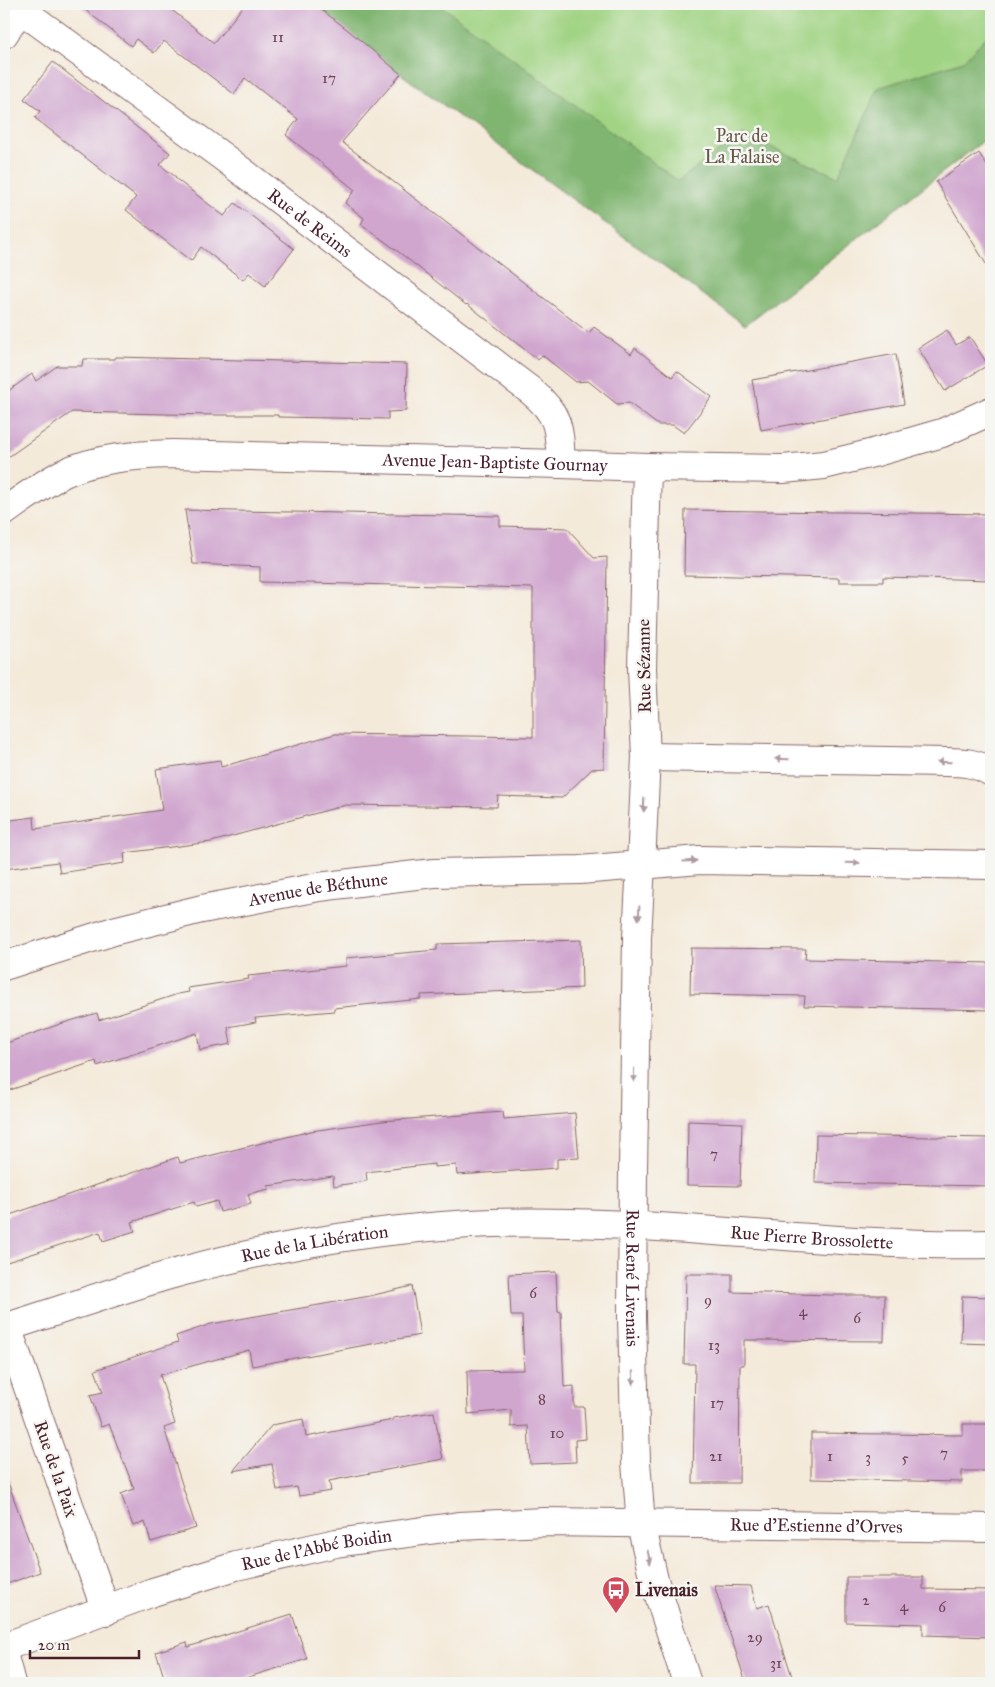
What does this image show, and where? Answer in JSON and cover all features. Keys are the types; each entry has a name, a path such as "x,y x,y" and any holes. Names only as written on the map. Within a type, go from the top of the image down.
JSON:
{"street":[{"name":"Rue de Reims","path":"4,34 20,9 223,157 531,391 552,412 559,433 561,464"},
{"name":"Avenue Jean-Baptiste Gournay","path":"4,512 22,498 64,474 99,462 147,455 172,454 561,464 647,468 782,469 831,464 918,441 962,425 991,411"},
{"name":"Rue Sézanne","path":"642,864 646,757 642,668 647,468"},
{"path":"646,757 969,763 984,767 991,772"},
{"name":"Avenue de Béthune","path":"4,966 93,937 202,909 319,887 434,874 580,870 700,860 989,864"},
{"name":"Rue René Livenais","path":"642,864 637,938 633,1225 636,1462 641,1524 654,1580 687,1683"},
{"name":"Rue de la Libération","path":"7,1327 169,1276 228,1260 303,1244 386,1231 472,1224 633,1225"},
{"name":"Rue Pierre Brossolette","path":"633,1225 921,1245 991,1244"},
{"name":"Rue de la Paix","path":"7,1327 106,1611"},
{"name":"Rue de l'Abbé Boidin","path":"4,1647 106,1611 152,1592 206,1575 288,1553 336,1543 475,1525 544,1522 641,1524"},
{"name":"Rue d'Estienne d'Orves","path":"641,1524 991,1528"},
{"path":"4,1657 11,1683"}],"green space":[{"name":"Parc de La Falaise","path":"314,4 991,4 991,135 745,325 401,74"},
{"path":"314,4 439,4 678,181 742,134 838,177 878,88 963,61 991,32 991,135 745,325 401,74"}],"building":[{"path":"78,4 164,4 214,43 245,4 314,4 401,74 342,142 589,333 594,327 631,354 635,348 672,377 677,371 712,397 684,433 673,425 658,425 629,403 617,404 588,381 576,382 542,355 538,360 361,224 364,218 345,203 355,190 286,135 298,119 245,78 234,94 164,41 154,53 136,39 131,46"},
{"path":"53,62 170,153 160,165 175,178 224,216 235,203 294,249 265,286 249,273 243,280 201,247 191,261 126,210 136,197 35,118 40,111 24,99"},
{"path":"979,153 991,172 991,272 936,182"},
{"path":"947,330 956,345 970,337 988,365 945,391 918,348"},
{"path":"896,354 904,404 761,430 752,380"},
{"path":"116,357 407,364 406,411 388,412 388,419 278,417 278,415 72,412 4,460 4,394 32,374 36,381 57,366 82,366 83,359 115,359"},
{"path":"185,510 500,516 500,526 567,528 594,558 607,557 604,768 592,769 562,798 498,796 497,807 346,805 211,842 124,853 125,863 60,873 58,862 4,869 4,821 34,817 35,829 162,810 156,769 220,760 221,767 335,734 533,737 533,588 260,582 260,567 193,564"},
{"path":"685,510 991,514 991,580 883,577 883,582 839,582 839,578 684,575"},
{"path":"581,940 582,988 421,995 421,999 334,1008 334,1011 255,1018 256,1022 228,1027 231,1044 200,1050 197,1033 97,1066 96,1061 4,1092 4,1044 97,1013 99,1020 189,992 188,988 249,979 248,976 346,966 346,958 437,950 437,944"},
{"path":"691,948 806,949 805,959 991,963 991,1010 804,1006 805,996 690,994"},
{"path":"503,1112 504,1119 575,1113 579,1158 557,1159 557,1168 457,1175 456,1165 434,1167 434,1164 366,1172 367,1181 334,1186 333,1176 268,1186 269,1189 248,1194 251,1204 220,1212 217,1201 196,1207 194,1202 132,1222 135,1231 103,1241 100,1232 4,1263 4,1217 178,1157 180,1163 311,1131 382,1121"},
{"path":"688,1121 742,1123 740,1186 687,1185"},
{"path":"816,1135 991,1138 991,1186 815,1183"},
{"path":"556,1272 558,1311 561,1312 564,1387 574,1386 574,1407 584,1407 586,1439 575,1440 576,1462 530,1464 528,1426 511,1427 511,1410 468,1414 467,1371 524,1370 522,1316 511,1316 509,1274"},
{"path":"686,1274 732,1274 732,1292 885,1295 884,1341 744,1340 744,1365 740,1365 739,1483 693,1483 695,1364 684,1364"},
{"path":"412,1286 420,1335 252,1366 249,1350 160,1375 175,1424 164,1428 196,1528 151,1542 145,1522 133,1526 121,1494 134,1489 109,1424 101,1427 90,1395 103,1392 95,1370 178,1342 176,1336 211,1324 370,1296"},
{"path":"962,1296 991,1297 991,1344 961,1343"},
{"path":"434,1412 443,1459 329,1481 331,1491 299,1496 297,1487 277,1490 272,1464 233,1471 272,1425 303,1419 306,1437 393,1420 393,1418"},
{"path":"963,1424 991,1424 991,1471 962,1471 962,1482 811,1479 811,1433 963,1435"},
{"path":"8,1482 40,1572 4,1585 4,1483"},
{"path":"846,1577 923,1577 923,1589 991,1590 991,1637 923,1635 923,1624 846,1622"},
{"path":"714,1585 751,1586 757,1608 769,1604 794,1683 746,1683"},
{"path":"292,1614 307,1659 229,1683 166,1683 156,1652 187,1642 188,1647"}],"place":[{"name":"Livenais","path":"616,1614"}]}
